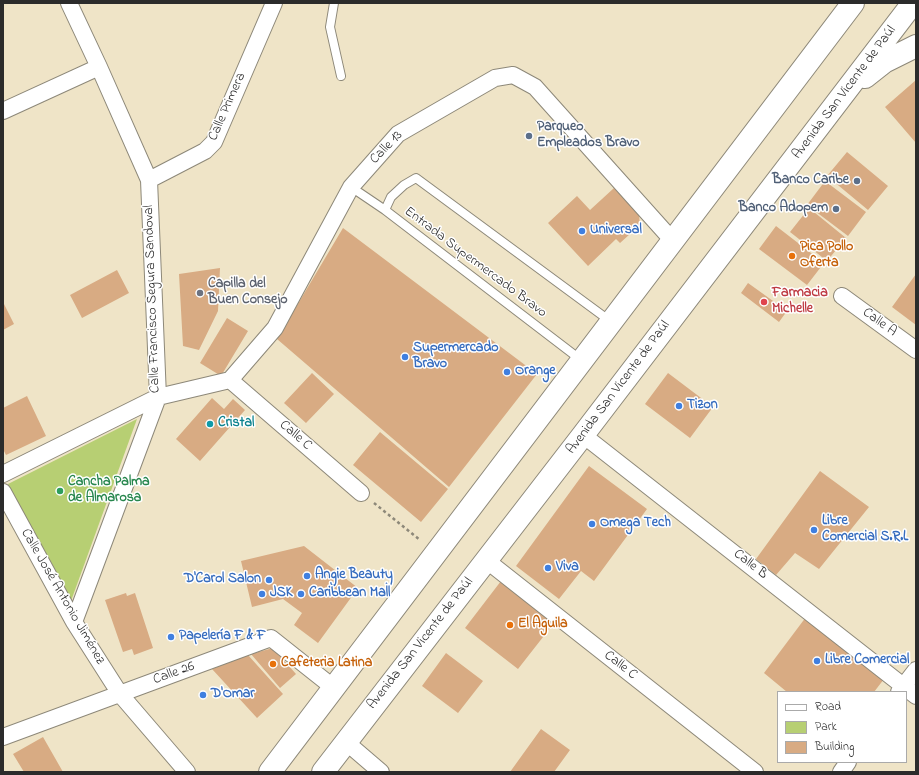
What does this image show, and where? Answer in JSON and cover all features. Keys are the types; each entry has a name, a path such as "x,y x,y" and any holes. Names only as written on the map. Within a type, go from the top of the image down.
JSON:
{"main road":[{"path":"818,50 833,3"},
{"path":"270,772 853,3"},
{"name":"Avenida San Vicente de Paúl","path":"323,772 913,3"},
{"path":"845,93 884,62 916,46"}],"street":[{"name":"Calle Francisco Segura Sandoval","path":"69,3 149,180 158,397 74,622"},
{"name":"Calle Primera","path":"149,180 211,147 274,3"},
{"path":"3,111 99,67"},
{"name":"Calle 13","path":"230,380 275,328 352,187 398,134 496,78 513,76 535,87 673,241"},
{"name":"Calle A","path":"842,296 916,350"},
{"path":"3,474 158,397 230,380"},
{"name":"Calle C","path":"230,380 361,493"},
{"name":"Calle B","path":"583,435 906,691"},
{"name":"Calle José Antonio Jiménez","path":"3,492 74,622 120,694 186,772"},
{"name":"Calle C","path":"486,560 755,772"},
{"name":"Calle 26","path":"3,737 270,638 334,688"},
{"path":"906,691 916,670"},
{"path":"346,742 381,772"},
{"path":"840,772 847,763"}],"lane":[{"path":"334,3 330,27 341,76"},
{"path":"385,210 391,197 404,185 416,178 611,322"},
{"name":"Entrada Supermercado Bravo","path":"352,187 385,210 582,361"}],"path":[{"path":"361,493 436,552"}],"green space":[{"path":"137,419 71,601 8,484"}],"building":[{"path":"916,80 916,143 885,107"},
{"name":"Banco Caribe","path":"847,152 888,186 868,210 827,176"},
{"name":"Banco Adopem","path":"825,181 866,212 848,236 807,205"},
{"name":"Universal","path":"614,188 639,215 640,225 620,243 616,239 588,266 548,223 577,196 590,210"},
{"path":"809,208 846,238 827,261 790,232"},
{"name":"Pica Pollo Oferta","path":"776,226 824,263 807,285 759,249"},
{"name":"Supermercado Bravo","path":"343,228 537,374 449,487 277,339"},
{"name":"Capilla del Buen Consejo","path":"220,268 218,311 199,350 183,346 179,274"},
{"path":"117,270 129,293 82,318 70,295"},
{"path":"916,274 916,325 892,307"},
{"name":"Farmacia Michelle","path":"748,283 787,311 779,322 741,293"},
{"path":"3,302 14,324 3,330"},
{"path":"227,318 248,331 221,376 200,363"},
{"path":"312,373 334,394 306,423 284,403"},
{"name":"Tizon","path":"668,373 713,407 690,438 645,404"},
{"path":"27,396 46,436 6,455 3,449 3,408"},
{"name":"Cristal","path":"212,398 224,409 233,399 245,410 200,461 176,439"},
{"path":"380,432 448,489 421,522 353,465"},
{"name":"Omega Tech","path":"589,466 647,509 594,581 581,571 559,599 516,566"},
{"name":"Libre Comercial S.R.L","path":"820,471 869,507 819,569 795,553 776,575 756,559"},
{"name":"Caribbean Mall","path":"304,546 358,588 318,643 294,625 302,613 283,599 252,607 241,561"},
{"name":"El Aguila","path":"501,581 554,623 518,669 465,628"},
{"path":"126,593 127,596 135,593 153,648 134,655 132,649 123,652 105,600"},
{"name":"Libre Comercial","path":"806,617 884,679 875,691 786,691 764,673"},
{"name":"Cafeteria Latina","path":"273,648 296,674 280,688 251,654"},
{"path":"446,653 483,681 458,713 422,686"},
{"path":"248,655 283,694 257,718 212,669"},
{"path":"541,729 570,750 554,772 510,772"},
{"path":"43,737 63,772 24,772 13,754"}],"place":[{"name":"Parqueo Empleados Bravo","path":"529,136"},
{"name":"Banco Caribe","path":"857,181"},
{"name":"Banco Adopem","path":"836,209"},
{"name":"Universal","path":"582,231"},
{"name":"Pica Pollo Oferta","path":"792,256"},
{"name":"Capilla del Buen Consejo","path":"200,293"},
{"name":"Farmacia Michelle","path":"764,302"},
{"name":"Supermercado Bravo","path":"405,357"},
{"name":"Orange","path":"507,372"},
{"name":"Tizon","path":"679,406"},
{"name":"Cristal","path":"210,424"},
{"name":"Cancha Palma de Almarosa","path":"60,491"},
{"name":"Omega Tech","path":"592,524"},
{"name":"Libre Comercial S.R.L","path":"814,530"},
{"name":"Viva","path":"548,568"},
{"name":"Angie Beauty","path":"307,576"},
{"name":"D'Carol Salon","path":"269,580"},
{"name":"JSK","path":"262,594"},
{"name":"Caribbean Mall","path":"301,594"},
{"name":"El Aguila","path":"510,625"},
{"name":"Papelería F & F","path":"171,637"},
{"name":"Libre Comercial","path":"817,661"},
{"name":"Cafeteria Latina","path":"273,664"},
{"name":"D'Omar","path":"203,695"}]}
